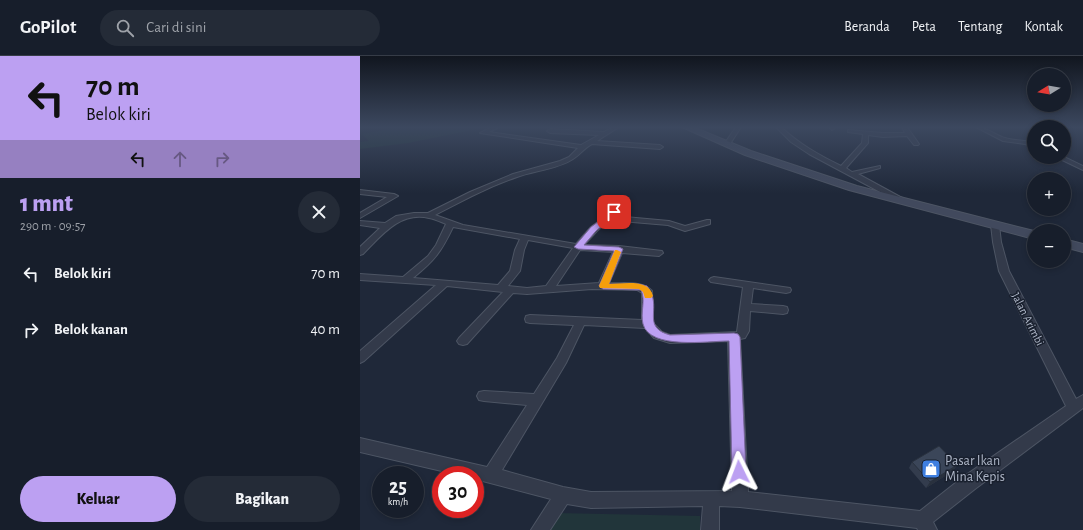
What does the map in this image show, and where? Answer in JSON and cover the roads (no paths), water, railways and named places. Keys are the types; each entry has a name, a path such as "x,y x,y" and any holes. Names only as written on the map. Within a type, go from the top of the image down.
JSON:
{"main road":[{"path":"740,149 808,174 853,188 1027,233"},
{"path":"1071,245 1083,248"}],"street":[{"path":"429,215 472,193 515,175 562,162 570,158 580,149"},
{"path":"805,149 900,199"},
{"path":"842,169 860,149"},
{"path":"1071,162 1083,168"},
{"path":"852,174 878,167"},
{"path":"360,192 394,196 360,216"},
{"path":"360,252 386,226 405,216 429,215 461,227 578,247 659,253"},
{"path":"549,290 578,247 594,229 611,215 669,224 685,229 707,222"},
{"path":"360,223 386,226"},
{"path":"405,280 431,258 440,245 451,223"},
{"name":"Jalan Arimbi","path":"995,225 997,242 1004,272 1078,404"},
{"path":"463,341 505,289 516,267 518,250 525,238"},
{"path":"603,286 619,249"},
{"path":"360,277 527,291 603,286 639,287 644,288 648,295 648,324 658,335 670,338 734,337 741,335 743,331 748,285"},
{"path":"714,280 786,290"},
{"path":"360,358 445,283"},
{"path":"746,307 783,310"},
{"path":"530,319 648,324"},
{"path":"491,476 562,360 580,321"},
{"path":"734,337 740,499"},
{"path":"484,396 538,400"},
{"path":"360,446 491,476 562,495 591,500 740,499 925,525 969,483 1078,404"},
{"path":"540,530 562,495"},
{"path":"710,530 711,498"}],"place":[{"name":"Pasar Ikan Mina Kepis","path":"931,469"}]}
